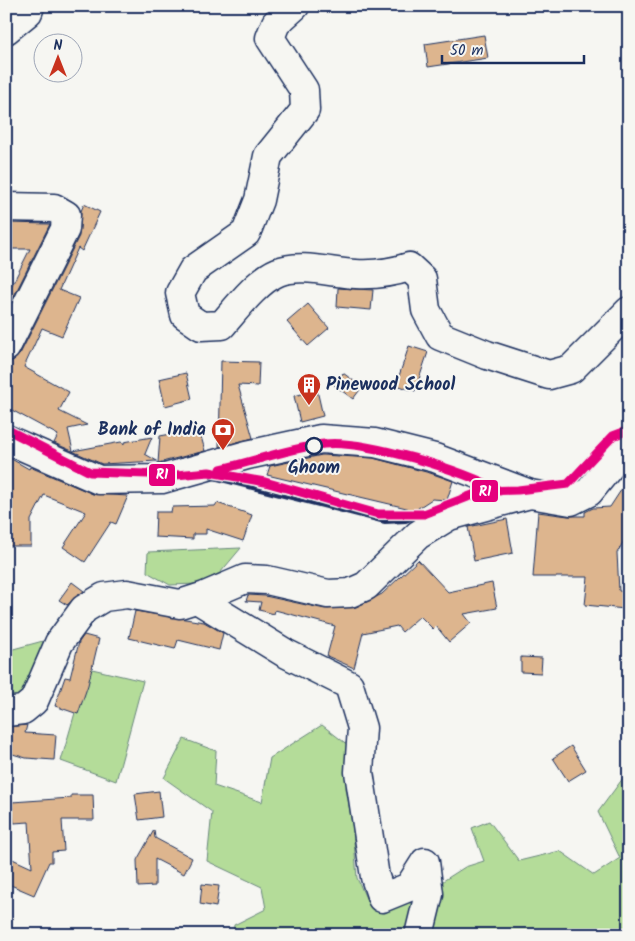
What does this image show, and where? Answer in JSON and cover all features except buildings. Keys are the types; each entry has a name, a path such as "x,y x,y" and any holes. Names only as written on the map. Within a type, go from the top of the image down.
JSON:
{"main road":[{"path":"6,30 28,12 30,6"},
{"path":"295,6 276,23 270,38 304,90 305,110 268,156 259,200 246,233 193,270 180,293 185,315 201,326 222,325 253,290 278,272 299,269 357,274 388,273 409,267 422,279 426,310 440,336 487,355 548,375 570,369 629,311"},
{"path":"6,207 54,208 66,215 65,229 6,347"},
{"path":"6,439 99,480 162,479 247,455 320,439 375,443 435,458 530,494 571,501 589,492 629,443"},
{"path":"6,712 23,710 34,701 59,643 84,609 104,597 127,594 180,604 245,579 267,580 328,594 350,593 366,586 418,535 449,516 530,494"},
{"path":"197,599 285,653 349,685 362,728 359,772 375,877 382,898 409,887 425,862 429,894 419,935"}],"green space":[{"path":"241,548 220,573 197,584 170,585 147,572 148,552"},
{"path":"54,638 26,697 6,701 6,651"},
{"path":"88,668 143,681 116,781 61,761"},
{"path":"322,725 353,749 346,788 353,829 357,878 368,903 387,911 406,903 418,890 407,935 233,935 234,925 266,909 262,887 207,861 212,812 164,778 184,739 216,751 214,786 262,802 270,758"},
{"path":"629,770 629,935 429,935 443,881 465,867 484,861 472,828 489,821 519,861 560,851 594,875 620,858 598,812"}],"railway":[{"path":"209,472 311,446 322,444 347,445 392,452 440,465 500,491"},
{"path":"198,474 385,522 406,521 424,514"}],"transit line":[{"name":"R1","path":"6,429 90,472 176,475 209,472 265,482 378,514 424,514 483,491 518,490 568,484 613,436 629,430"},
{"name":"R1","path":"221,469 298,448 324,444 341,444 363,446 414,458 485,483 500,491"}],"place":[{"name":"Pinewood School","path":"309,406"},
{"name":"Ghoom","path":"314,446"},
{"name":"Bank of India","path":"223,451"}]}
